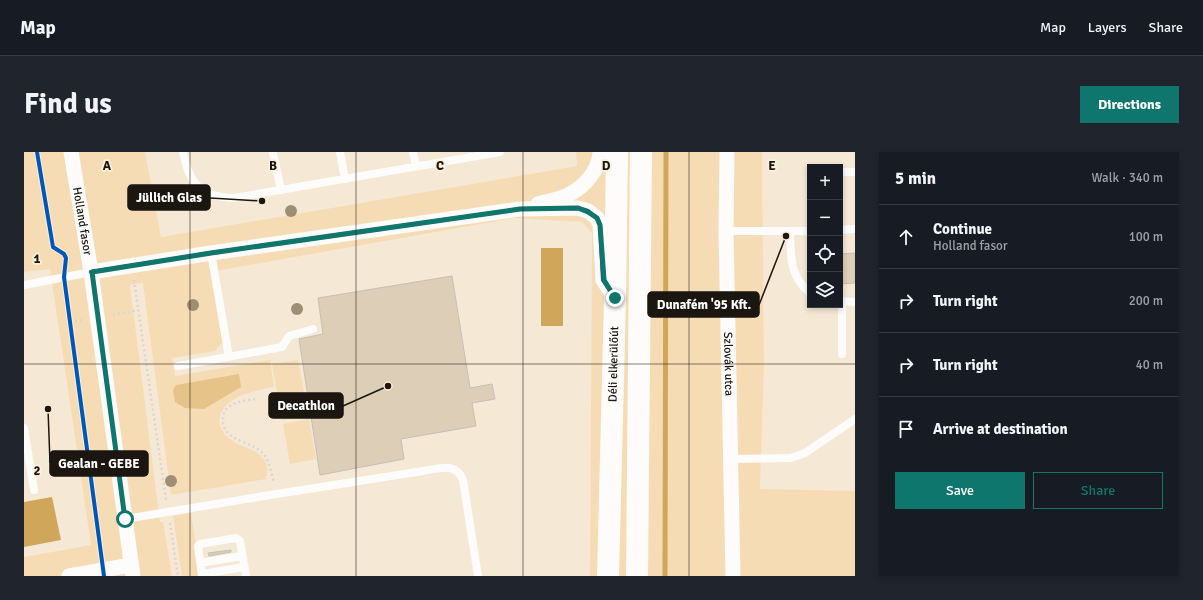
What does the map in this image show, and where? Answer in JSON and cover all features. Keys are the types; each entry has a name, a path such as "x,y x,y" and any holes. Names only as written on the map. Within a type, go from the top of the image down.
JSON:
{"main road":[{"name":"Déli elkerülőút","path":"608,576 617,152"},
{"name":"Déli elkerülőút","path":"637,576 641,152"}],"street":[{"name":"Holland fasor","path":"71,152 92,272 132,571"},
{"path":"520,209 567,195 579,188 590,177 596,168 600,152"},
{"name":"Szlovák utca","path":"727,152 726,231 733,576"},
{"path":"92,272 211,253 520,209 578,208 597,218 600,225 604,280 615,298"},
{"path":"69,576 132,571"}],"lane":[{"path":"183,152 189,175 202,190 221,197 234,198 484,153 500,152"},
{"path":"340,152 345,179"},
{"path":"413,152 416,166"},
{"path":"273,153 281,190"},
{"path":"843,172 855,172"},
{"path":"843,230 855,230"},
{"path":"726,231 807,231"},
{"path":"790,231 792,261 795,275 800,285 807,291"},
{"path":"211,253 229,357"},
{"path":"24,285 92,272"},
{"path":"843,301 855,302"},
{"path":"841,308 842,354"},
{"path":"178,366 282,347 289,336 313,329"},
{"path":"730,459 791,458 805,453 855,419"},
{"path":"24,428 34,490"},
{"path":"125,519 447,468 456,469 460,473 463,480 478,576"},
{"path":"244,567 202,575 198,546 200,544 238,539 240,541 246,576"},
{"path":"200,563 242,556"}],"path":[{"path":"132,265 178,576"},
{"path":"69,314 71,330"},
{"path":"255,399 233,404 226,410 223,416 223,423 228,434 237,440 258,449 265,455 269,464 275,488"}],"shaded area":[{"path":"24,152 145,152 161,237 577,166 576,152 762,152 764,364 760,489 855,491 855,576 590,576 592,233 582,222 514,218 210,272 212,276 223,339 215,351 172,358 175,376 270,360 274,387 242,395 228,403 220,416 221,428 227,436 238,444 253,450 265,461 267,467 266,479 171,495 143,283 130,285 160,522 163,522 172,576 24,576 24,557 91,545 50,269 24,272"},
{"path":"145,152 576,152 577,166 161,237"},
{"path":"762,152 855,152 855,491 760,489 764,364"},
{"path":"514,218 582,222 592,233 590,576 167,576 130,285"},
{"path":"541,248 563,248 563,326 541,326"},
{"path":"50,268 91,545 24,557 24,272"},
{"path":"298,360 308,415 282,420 272,364"},
{"path":"239,374 241,387 204,409 185,408 175,402 173,390 176,385"},
{"path":"309,419 316,459 290,464 283,424"},
{"path":"52,497 61,540 24,547 24,502"},
{"path":"191,513 200,576 182,576 173,516"}],"building":[{"path":"855,253 855,283 843,284 843,254"},
{"path":"452,276 470,388 492,384 495,399 472,403 476,426 401,439 404,459 320,475 299,339 323,334 318,298"},
{"path":"231,550 231,552 209,556 208,553"}],"waterway":[{"path":"665,576 666,152"}],"cycle path":[{"path":"37,152 53,247 64,254 66,258 64,277 104,576"},
{"path":"91,272 211,253 520,209 578,208 588,211 597,218 600,225 603,280 615,298"}],"place":[{"name":"Jüllich Glas","path":"262,201"},
{"name":"Dunafém '95 Kft.","path":"786,236"},
{"name":"Decathlon","path":"388,386"},
{"name":"Gealan - GEBE","path":"48,409"}],"route":[{"path":"125,519 92,272 211,253 520,209 578,208 597,218 600,225 604,280 615,298"}]}
